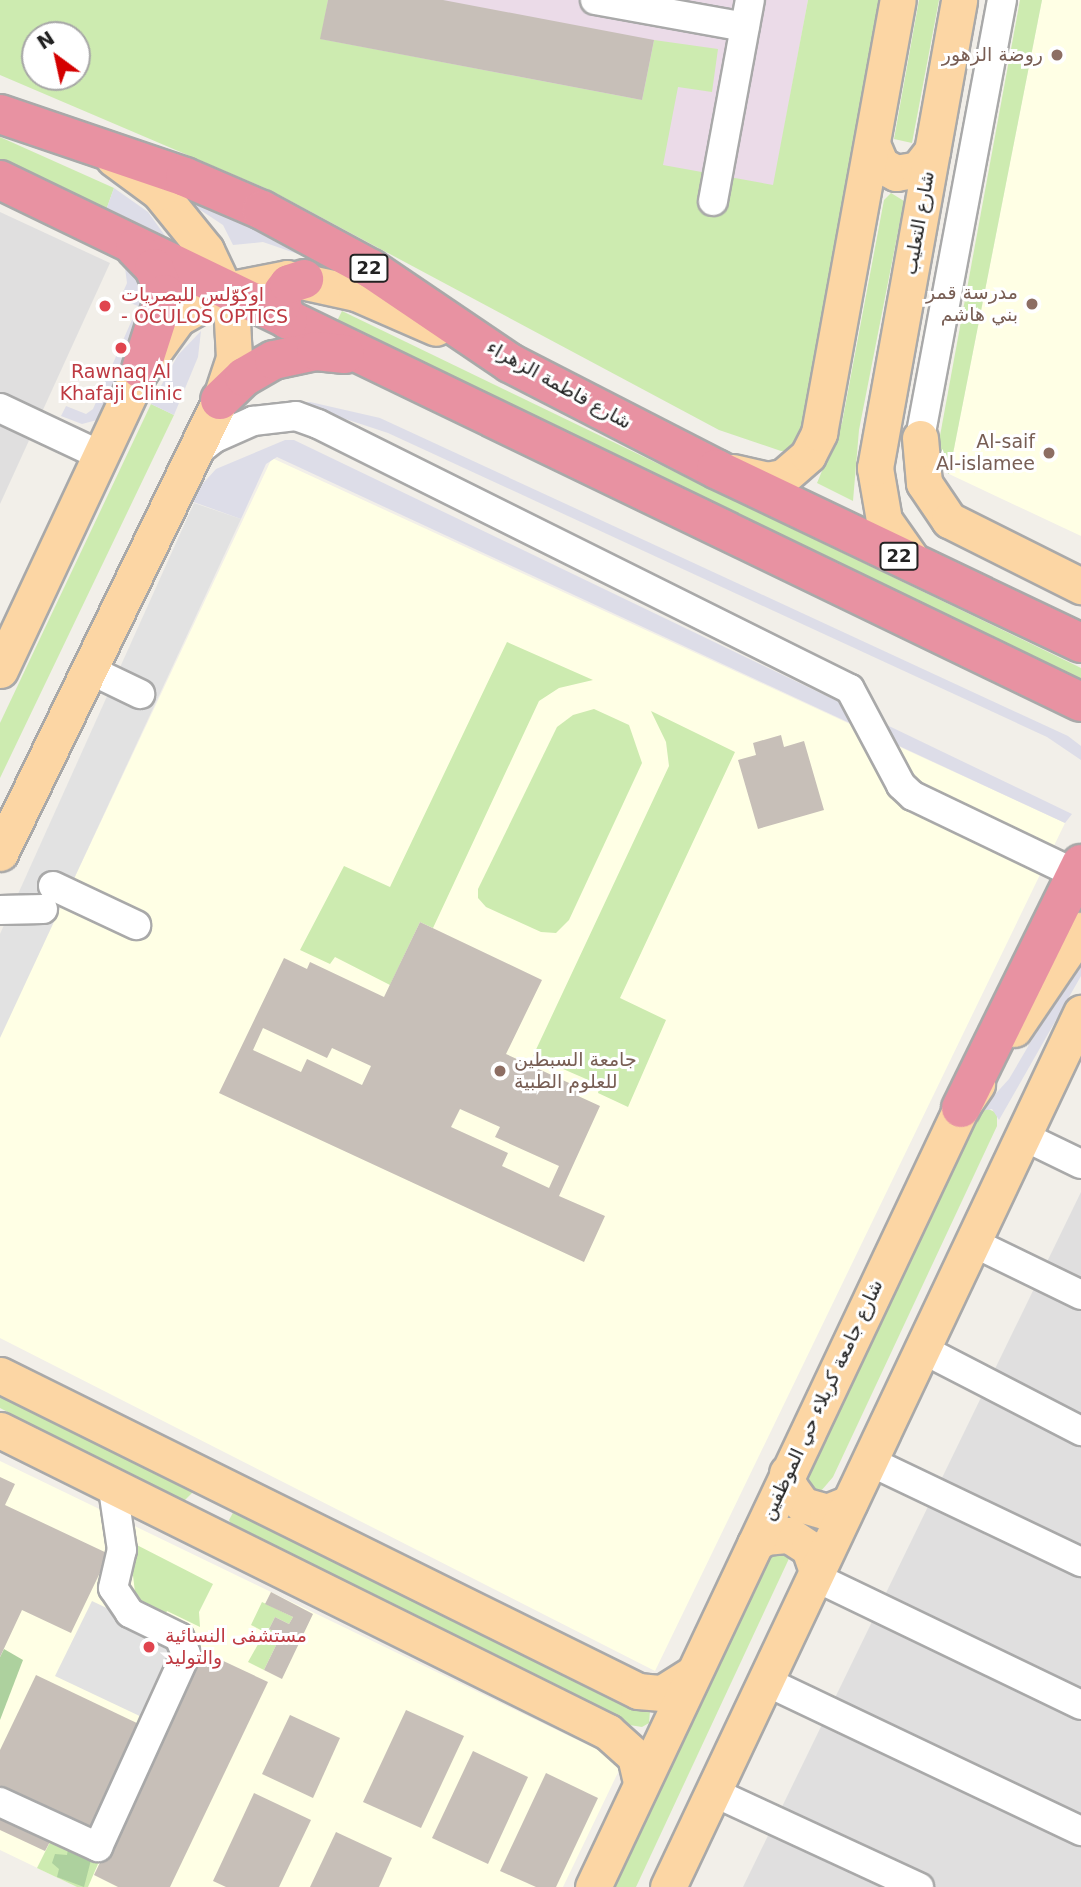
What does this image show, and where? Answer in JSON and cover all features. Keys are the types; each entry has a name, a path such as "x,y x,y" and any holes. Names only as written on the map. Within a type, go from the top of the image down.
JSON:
{"highway":[{"name":"شارع فاطمة الزهراء","path":"0,114 185,177 294,226 371,269 510,363 716,468 1081,643"},
{"path":"0,180 378,365 1081,702"},
{"path":"118,238 147,259 164,288 161,318 141,369"},
{"path":"288,320 281,305 283,292 289,284 304,279"},
{"path":"220,401 253,370 284,356 332,352 378,365"},
{"path":"961,1108 1079,869"}],"main road":[{"path":"716,468 763,479 783,478 808,455 822,419 898,0"},
{"name":"شارع التعليب","path":"915,564 894,539 880,510 875,479 878,447 959,0"},
{"path":"0,853 220,401 234,353 236,328 227,290 194,232 159,192 110,155 82,142"},
{"path":"872,144 881,164 902,173 918,169 932,150"},
{"path":"862,203 877,187 899,184 917,198 921,215"},
{"path":"0,670 141,369 159,337 184,314 227,290 269,279 304,279 392,307 510,363"},
{"path":"184,314 201,310 218,314 230,327 234,353"},
{"path":"920,438 924,483 948,520 1081,586"},
{"name":"شارع جامعة كربلاء حي الموظفين","path":"593,1887 961,1108 1081,930"},
{"path":"668,1887 972,1242 1079,1022"},
{"path":"0,1375 246,1494 638,1691 667,1691 693,1674"},
{"path":"0,1430 113,1489 608,1732 635,1756 641,1783"},
{"path":"169,1516 191,1506 198,1495 198,1471"},
{"path":"788,1474 789,1486 803,1505 827,1511 849,1503"},
{"path":"223,1543 220,1519 226,1508 246,1494"},
{"path":"755,1544 765,1537 789,1535 809,1548 816,1574"}],"street":[{"path":"596,0 747,13 713,201"},
{"path":"920,438 1002,0"},
{"path":"0,408 100,455"},
{"path":"191,457 215,438 253,421 296,416 318,424 850,689 901,785 913,796 1079,869"},
{"path":"88,669 140,694"},
{"path":"0,910 48,898 136,925"},
{"path":"1023,1136 1081,1164"},
{"path":"972,1242 1081,1295"},
{"path":"922,1349 1081,1431"},
{"path":"869,1461 1081,1562"},
{"path":"0,1802 97,1847 186,1654 179,1637 130,1613 113,1588 122,1550 113,1489"},
{"path":"816,1574 1081,1705"},
{"path":"765,1681 1081,1830"},
{"path":"713,1792 878,1878 919,1887"}],"shaded area":[{"path":"176,0 808,0 765,232"},
{"name":"مدرسة قمر بني هاشم","path":"1042,0 1081,0 1081,536 949,474"},
{"path":"114,188 148,212 173,247 105,213"},
{"path":"176,194 254,226 324,263 263,242 233,245 223,225"},
{"path":"0,212 110,263 0,504"},
{"path":"124,260 141,272 149,308 105,411 97,420 82,424 61,416 66,406 86,414 93,409 138,306 120,299 127,283"},
{"path":"201,331 198,357 174,415 151,404 178,355"},
{"path":"310,402 380,418 1068,736 1081,746 1081,760 1047,737 388,433 297,403"},
{"path":"285,440 294,440 1072,814 1065,823 277,457 266,464 241,519 188,500 216,469"},
{"path":"272,458 1065,823 655,1671 0,1338 0,1036"},
{"path":"194,503 241,519 0,1038 0,934"},
{"path":"1081,956 1081,976 999,1120 992,1109 980,1111 1009,1079"},
{"path":"1081,1192 1081,1887 743,1887"},
{"path":"0,1461 623,1762 563,1887 77,1887 0,1850"},
{"path":"92,1601 182,1644 146,1719 55,1676"}],"green space":[{"path":"0,0 328,0 321,39 642,100 654,40 718,49 712,92 678,87 663,165 773,185 808,0 891,0 803,437 789,451 781,451 719,430 272,191 38,91 91,91 91,21 21,21 21,84 0,75"},
{"path":"919,0 939,0 912,143 894,139"},
{"path":"1020,0 1042,0 949,474 935,463"},
{"path":"0,137 114,188 105,213 0,164"},
{"path":"891,193 904,201 859,430 853,501 817,483 842,423 884,200"},
{"path":"342,311 1081,668 1081,684 334,327"},
{"path":"151,404 174,415 0,778 0,723"},
{"path":"507,642 593,680 559,688 539,701 433,928 420,922 390,985 335,957 330,964 300,950 344,866 390,887"},
{"path":"594,709 629,725 642,763 569,920 556,933 541,932 486,907 478,898 478,889 557,727 573,715"},
{"path":"651,711 735,752 620,998 666,1020 628,1107 598,1093 600,1085 533,1056 669,766 666,742"},
{"path":"986,1108 997,1113 997,1126 833,1477 821,1491 813,1492 804,1483 806,1476 976,1116"},
{"path":"0,1383 193,1487 194,1491 184,1501 178,1500 0,1408"},
{"path":"235,1509 644,1706 650,1711 649,1723 642,1727 623,1724 232,1526 229,1520"},
{"path":"129,1541 213,1584 199,1612 200,1627 167,1611 164,1617 136,1601"},
{"path":"773,1541 793,1550 636,1887 609,1887"},
{"path":"262,1602 293,1617 289,1624 275,1617 269,1629 281,1635 264,1670 248,1662 261,1639 268,1642 272,1636 251,1625"},
{"path":"4,1649 23,1660 0,1720 0,1657"},
{"path":"53,1836 101,1857 88,1887 77,1887 37,1868"},
{"path":"69,1844 91,1860 84,1887 57,1877 59,1869 52,1863 55,1854 67,1855"}],"building":[{"path":"328,0 443,0 654,40 642,100 320,39"},
{"path":"781,735 784,747 804,741 824,810 758,829 738,760 756,755 753,743"},
{"path":"420,922 542,980 506,1054 580,1088 576,1095 600,1106 559,1196 605,1216 584,1262 219,1093 284,958 307,969 310,962 384,997","holes":["263,1028 327,1058 332,1048 371,1066 362,1085 307,1059 301,1072 253,1050","460,1109 500,1127 495,1137 559,1166 549,1188 502,1166 508,1153 451,1127"]},
{"path":"0,1477 15,1484 5,1505 109,1554 71,1633 22,1610 0,1657"},
{"path":"271,1592 313,1614 282,1679 264,1670 281,1635 269,1629 275,1617 289,1624 293,1617 265,1604"},
{"path":"202,1651 268,1682 170,1887 118,1887 94,1875"},
{"path":"36,1675 141,1725 89,1833 0,1791 0,1750"},
{"path":"406,1710 464,1736 421,1828 363,1802"},
{"path":"290,1715 340,1738 313,1798 262,1774"},
{"path":"473,1751 528,1777 488,1864 432,1838"},
{"path":"546,1773 598,1798 556,1887 536,1887 500,1871"},
{"path":"254,1793 311,1820 279,1887 226,1887 213,1881"},
{"path":"0,1810 53,1836 45,1851 0,1830"},
{"path":"336,1832 392,1858 379,1887 310,1887"}],"place":[{"name":"روضة الزهور","path":"1057,55"},
{"name":"مدرسة قمر بني هاشم","path":"1032,304"},
{"name":"اوكوّلس للبصريات - OCULOS OPTICS","path":"105,306"},
{"name":"Rawnaq Al Khafaji Clinic","path":"121,348"},
{"name":"Al-saif Al-islamee","path":"1049,453"},
{"name":"جامعة السبطين للعلوم الطبية","path":"500,1071"},
{"name":"مستشفى النسائية والتوليد","path":"149,1647"}]}
